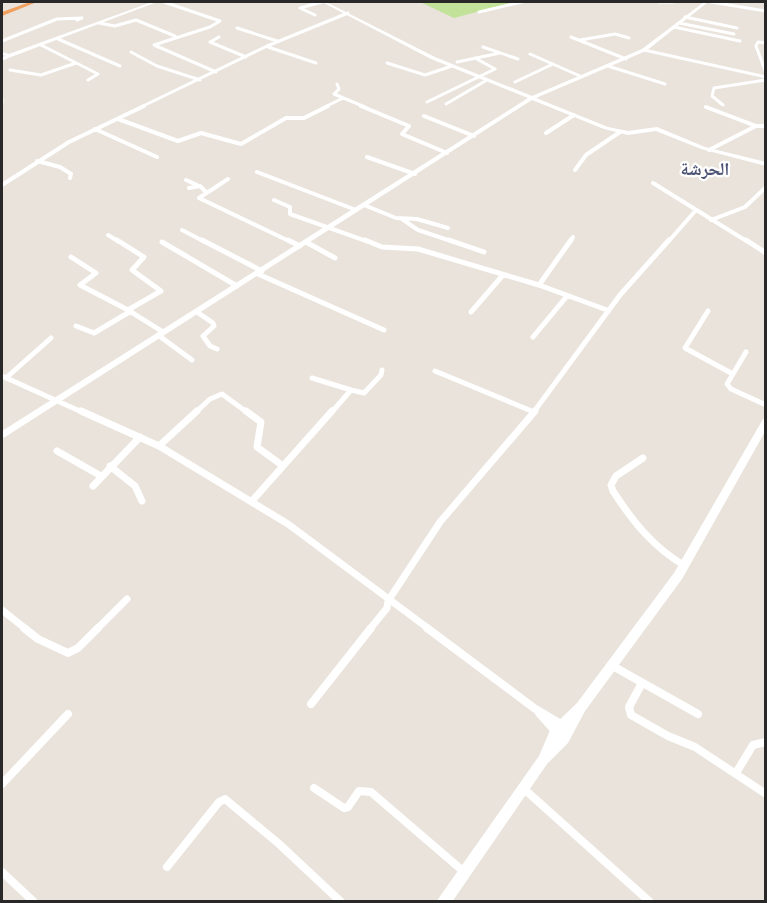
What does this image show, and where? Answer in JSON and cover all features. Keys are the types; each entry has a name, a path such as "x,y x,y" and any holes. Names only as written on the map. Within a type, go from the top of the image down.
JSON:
{"highway":[{"path":"2,12 24,2"},
{"path":"2,12 34,2"}],"street":[{"path":"2,59 155,2"},
{"path":"164,2 221,22 215,26 175,36 156,43 155,46 216,72"},
{"path":"315,15 300,8 323,2 477,76 574,116 620,132 657,129 709,150 765,164"},
{"path":"479,12 522,2"},
{"path":"659,2 674,2"},
{"path":"2,435 532,98 644,50 706,2"},
{"path":"711,2 765,11"},
{"path":"2,185 37,161 95,129 267,46 348,13"},
{"path":"686,17 737,28"},
{"path":"2,41 57,19 82,18 77,20"},
{"path":"99,23 115,26 136,20 175,36"},
{"path":"676,25 734,34"},
{"path":"676,25 740,41"},
{"path":"237,28 278,41"},
{"path":"580,40 615,34 629,38"},
{"path":"571,36 626,59"},
{"path":"219,37 210,43 246,57"},
{"path":"58,39 120,66"},
{"path":"765,43 758,42 756,46 765,78"},
{"path":"41,45 98,74 88,80"},
{"path":"267,46 316,63"},
{"path":"483,47 518,59"},
{"path":"644,50 765,78"},
{"path":"131,52 157,66 200,80"},
{"path":"387,63 425,75 454,64 500,52"},
{"path":"2,53 9,56"},
{"path":"530,54 580,76"},
{"path":"427,102 496,68 475,58"},
{"path":"10,70 41,75 76,63"},
{"path":"515,82 554,64"},
{"path":"608,66 665,84"},
{"path":"723,105 712,96 714,88 765,78"},
{"path":"446,104 487,80"},
{"path":"337,84 339,89 334,94 409,126 402,134 447,153"},
{"path":"117,119 178,141 201,133 241,144 286,118 304,118 344,98"},
{"path":"706,107 756,126 765,126"},
{"path":"424,116 474,136"},
{"path":"546,133 574,116"},
{"path":"709,150 756,126"},
{"path":"95,129 157,158"},
{"path":"575,170 586,155 620,132"},
{"path":"367,157 414,174"},
{"path":"37,161 64,169 71,174 70,178"},
{"path":"258,172 356,210"},
{"path":"228,179 199,197 202,201 335,256 335,258"},
{"path":"186,180 200,186 206,192"},
{"path":"653,183 765,253"},
{"path":"189,188 200,186"},
{"path":"711,220 745,207 765,187"},
{"path":"274,200 290,207 289,213 330,226 385,248 414,248 539,285 608,310"},
{"path":"364,205 402,219 418,230 484,252"},
{"path":"311,704 387,608 388,601 440,522 534,412 608,310 666,241 696,210"},
{"path":"402,219 417,219 448,228"},
{"path":"182,230 260,272 384,330"},
{"path":"76,326 94,333 161,291 132,270 144,257 108,235"},
{"path":"539,285 555,267 573,237"},
{"path":"162,242 237,286"},
{"path":"71,257 96,273 80,285 129,310 192,360"},
{"path":"471,312 503,275"},
{"path":"532,337 567,296"},
{"path":"708,311 685,348 731,373"},
{"path":"196,312 213,323 214,326 203,336 210,346 217,349"},
{"path":"51,338 4,377 58,399 159,446 252,501 288,524 562,731"},
{"path":"746,352 731,373 727,381 728,387 765,405"},
{"path":"312,378 364,393 381,375 382,370"},
{"path":"435,371 534,412"},
{"path":"252,501 351,390"},
{"path":"159,446 210,399 222,394 261,422 257,447 283,466"},
{"path":"443,902 562,731 685,566 764,427"},
{"path":"93,486 140,437"},
{"path":"57,452 101,476"},
{"path":"643,458 616,476 611,485 643,537 685,566"},
{"path":"110,466 135,486 142,501"},
{"path":"2,610 39,639 62,653 68,653 78,648 127,599"},
{"path":"611,664 698,714"},
{"path":"642,683 629,707 631,715 668,736 687,742 765,794"},
{"path":"2,784 21,760 43,742 68,714"},
{"path":"736,773 753,745 765,742"},
{"path":"314,788 344,808 351,803 359,791 370,792 463,871"},
{"path":"523,788 650,902"},
{"path":"167,867 219,802 225,799 308,869 341,902"},
{"path":"2,872 34,902"}],"green space":[{"path":"420,2 514,2 454,18"}],"district":[{"name":"الحرشة","path":"705,169"}]}
